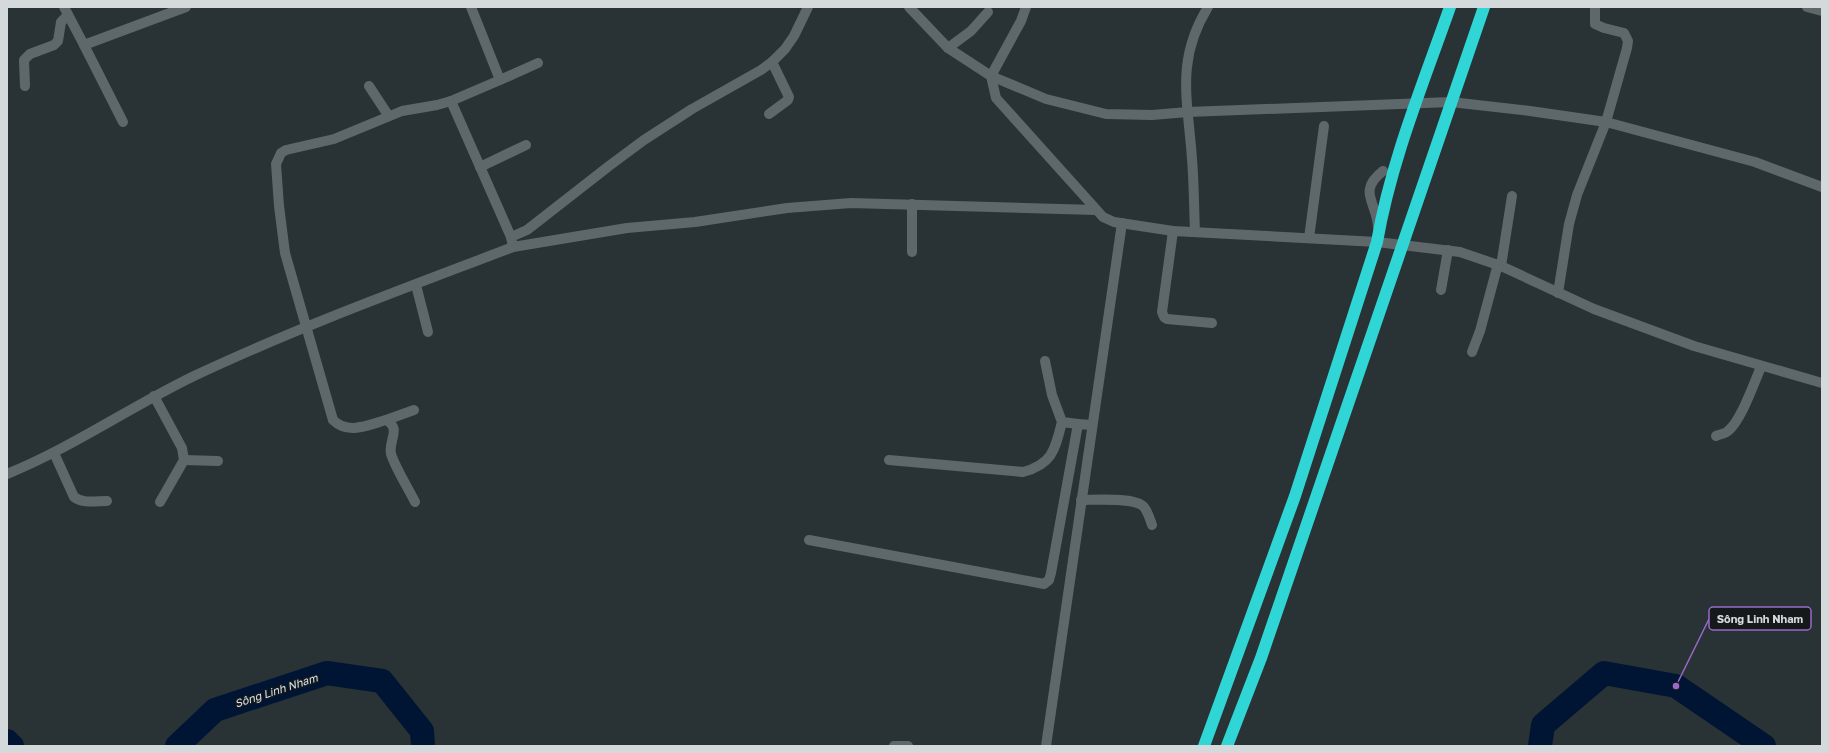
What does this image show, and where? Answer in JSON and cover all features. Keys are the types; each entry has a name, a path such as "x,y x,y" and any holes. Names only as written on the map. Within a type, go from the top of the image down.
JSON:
{"highway":[{"path":"1204,746 1295,496 1378,242 1383,210 1416,102 1450,7"},
{"path":"1227,746 1261,658 1484,7"}],"street":[{"path":"84,45 186,7"},
{"path":"471,7 500,80"},
{"path":"512,242 603,170 644,140 692,109 762,70 785,49 794,36 808,7"},
{"path":"909,7 948,48 991,76 1046,99 1106,114 1152,116 1188,112 1416,102 1451,102 1606,122 1755,162 1822,188"},
{"path":"1026,7 1021,21 991,76 996,98 1103,217 1114,222 1173,231 1378,242 1460,252 1499,265 1594,309 1694,346 1761,367 1822,383"},
{"path":"1195,232 1192,158 1186,81 1187,61 1190,44 1199,21 1208,7"},
{"path":"1558,293 1569,224 1577,195 1606,122 1628,41 1622,31 1604,28 1595,24 1595,7"},
{"path":"1807,7 1822,11"},
{"path":"66,11 123,122"},
{"path":"25,86 24,60 30,54 54,45 58,41 61,22 66,11"},
{"path":"948,48 971,31 988,12"},
{"path":"769,114 788,100 772,62"},
{"path":"414,410 386,420 349,429 343,428 334,420 305,328 282,241 276,164 277,158 281,152 286,150 334,138 402,111 451,101 538,63"},
{"path":"369,86 388,116"},
{"path":"451,101 512,242"},
{"path":"1309,238 1324,126"},
{"path":"480,167 526,145"},
{"path":"1378,242 1378,221 1370,199 1370,186 1373,179 1383,171"},
{"path":"1472,352 1480,331 1499,265 1512,196"},
{"path":"7,474 54,453 101,428 154,396 305,328 416,285 512,242 627,228 716,220 803,206 851,203 1096,210"},
{"path":"912,204 912,252"},
{"path":"1046,746 1122,223"},
{"path":"1173,231 1162,312 1164,317 1167,319 1212,323"},
{"path":"1441,290 1448,250"},
{"path":"416,285 428,332"},
{"path":"890,460 1024,472 1036,468 1050,456 1055,448 1062,422 1052,395 1046,361"},
{"path":"1716,436 1727,433 1732,427 1743,408 1761,367"},
{"path":"154,396 182,448 184,460 160,502"},
{"path":"386,420 391,423 394,430 391,444 392,457 415,502"},
{"path":"1062,422 1092,425"},
{"path":"809,540 1044,584 1050,580 1052,573 1078,424"},
{"path":"54,453 74,498 78,501 84,502 106,501"},
{"path":"184,460 218,461"},
{"path":"1082,500 1129,501 1139,503 1144,508 1152,525"},
{"path":"894,746 908,746"}],"waterway":[{"name":"Sông Linh Nham","path":"177,746 215,710 327,673 382,681 422,731 423,746"},
{"name":"Sông Linh Nham","path":"1540,746 1543,725 1604,673 1676,686 1764,746"},
{"name":"Sông Linh Nham","path":"7,741 12,746"}],"place":[{"name":"Sông Linh Nham","path":"1676,686"}]}
